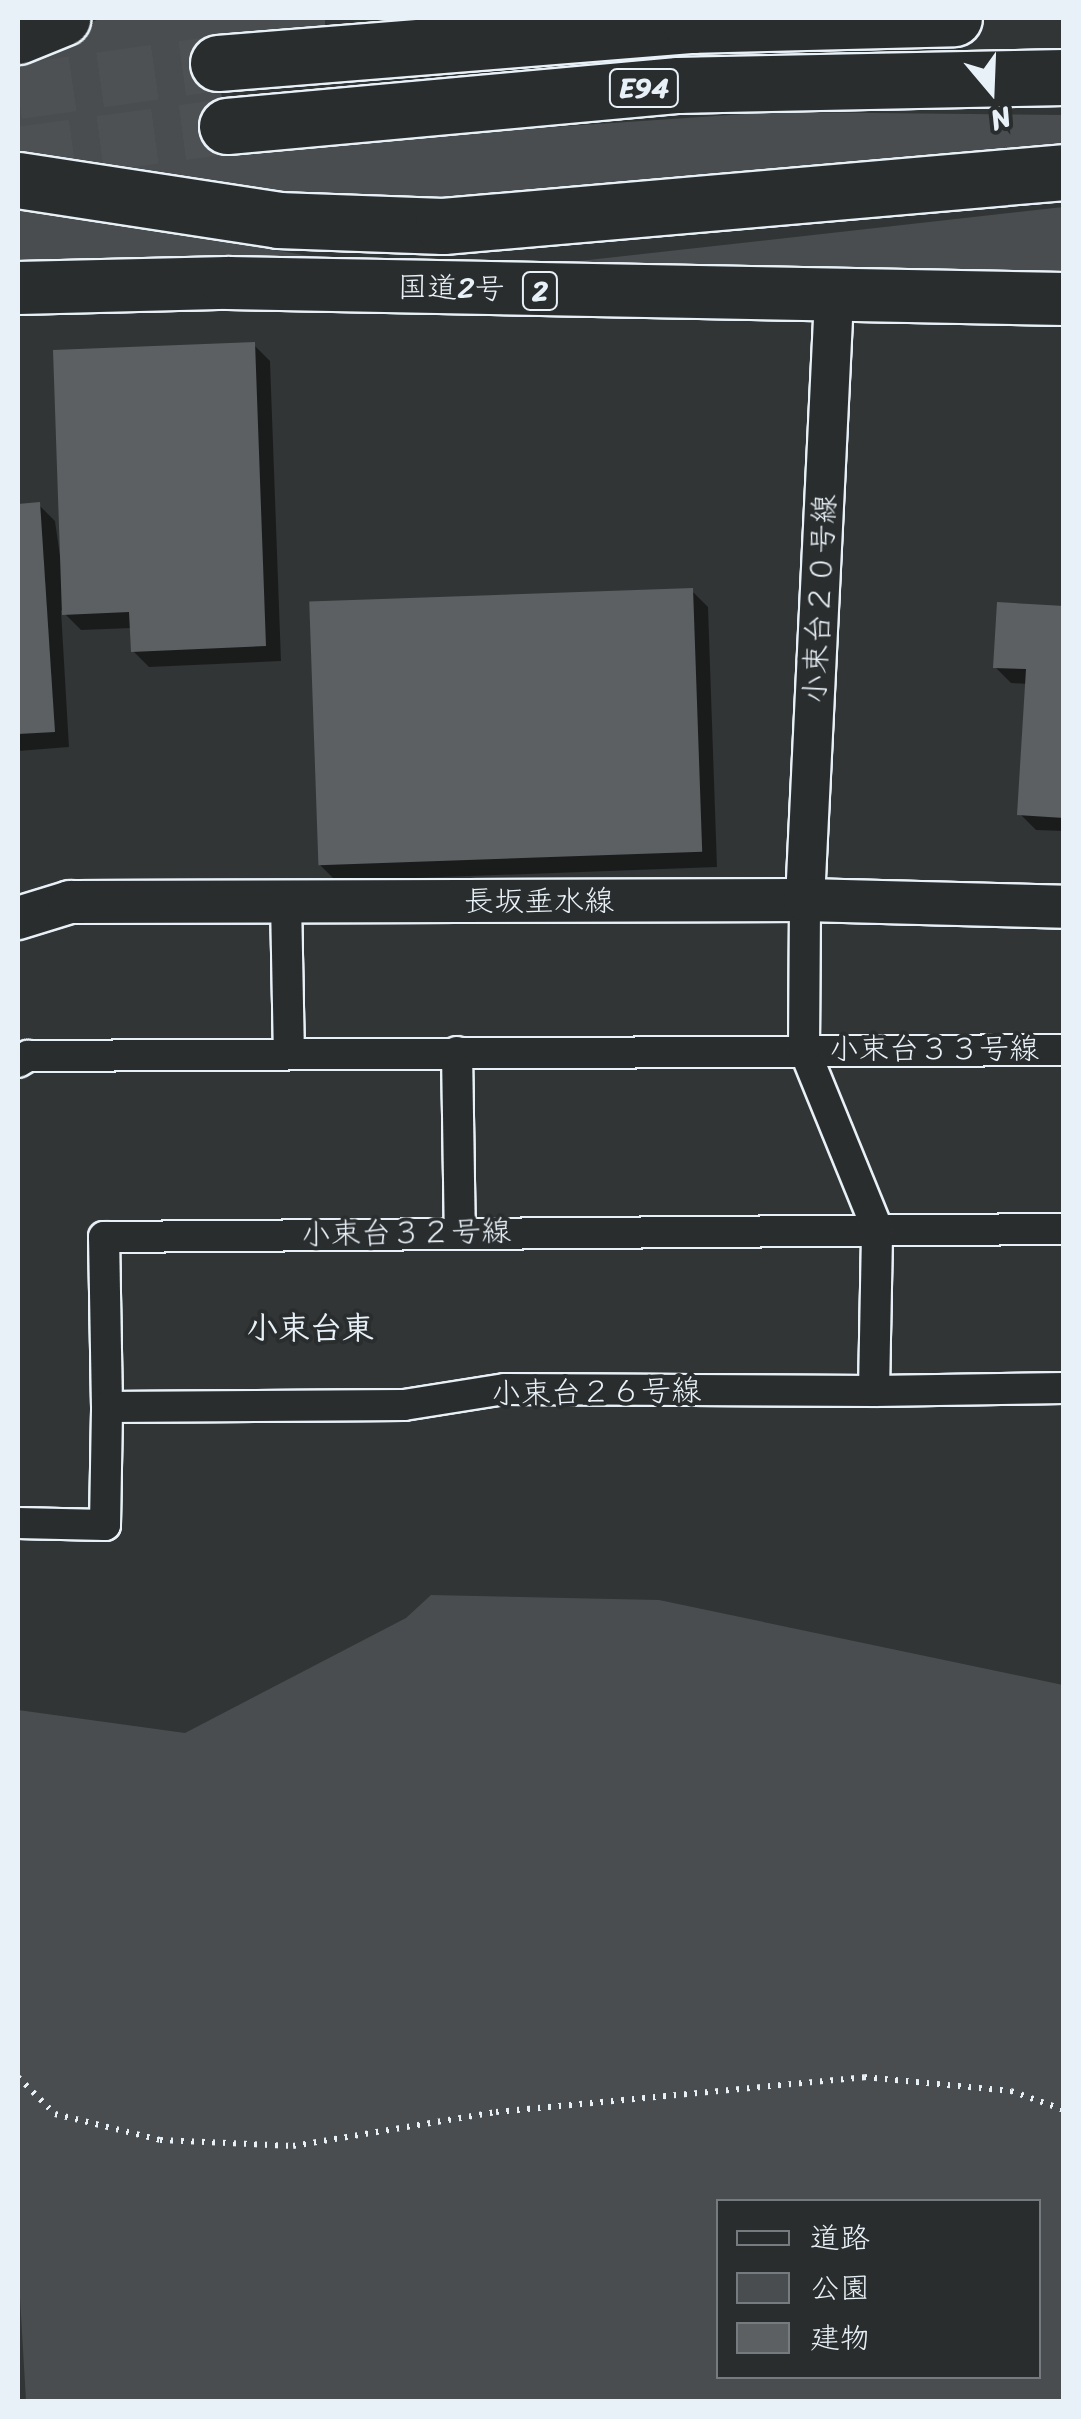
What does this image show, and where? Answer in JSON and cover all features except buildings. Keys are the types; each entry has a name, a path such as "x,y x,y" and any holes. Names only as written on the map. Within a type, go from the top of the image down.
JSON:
{"highway":[{"path":"18,36 62,18"},
{"name":"E94","path":"218,63 692,24 954,18"},
{"name":"E94","path":"226,126 678,85 1064,77"},
{"path":"18,180 278,220 443,226 1064,172"},
{"name":"国道2号","path":"18,288 228,283 834,298 1064,299"}],"main road":[{"name":"長坂垂水線","path":"18,918 70,902 806,900 1064,907"}],"street":[{"name":"小束台２０号線","path":"806,900 834,298"},
{"path":"806,900 804,1048 878,1228 874,1391 1064,1388"},
{"path":"286,902 288,1054"},
{"path":"18,1062 28,1056 804,1048"},
{"name":"小束台３３号線","path":"804,1048 1064,1050"},
{"path":"457,1052 460,1232"},
{"name":"小束台３２号線","path":"107,1407 104,1237 1064,1229"},
{"name":"小束台２６号線","path":"107,1407 404,1405 505,1390 874,1391"},
{"path":"18,1522 105,1525 107,1407"}],"path":[{"path":"18,2077 55,2114 160,2140 293,2146 496,2112 864,2077 1012,2090 1064,2110"}],"green space":[{"path":"102,18 325,18 325,25 215,40 228,149 776,112 1064,115 1063,152 381,207 18,160 18,52"},
{"path":"18,206 321,258 431,266 544,265 1063,207 1063,280 18,275"},
{"path":"431,1595 659,1600 1063,1685 1063,2401 26,2401 18,2263 18,1710 185,1733 406,1618"}],"tunnel":[{"path":"18,91 218,63"},
{"path":"18,154 227,126"}],"district":[{"name":"小束台東","path":"310,1329"}]}
